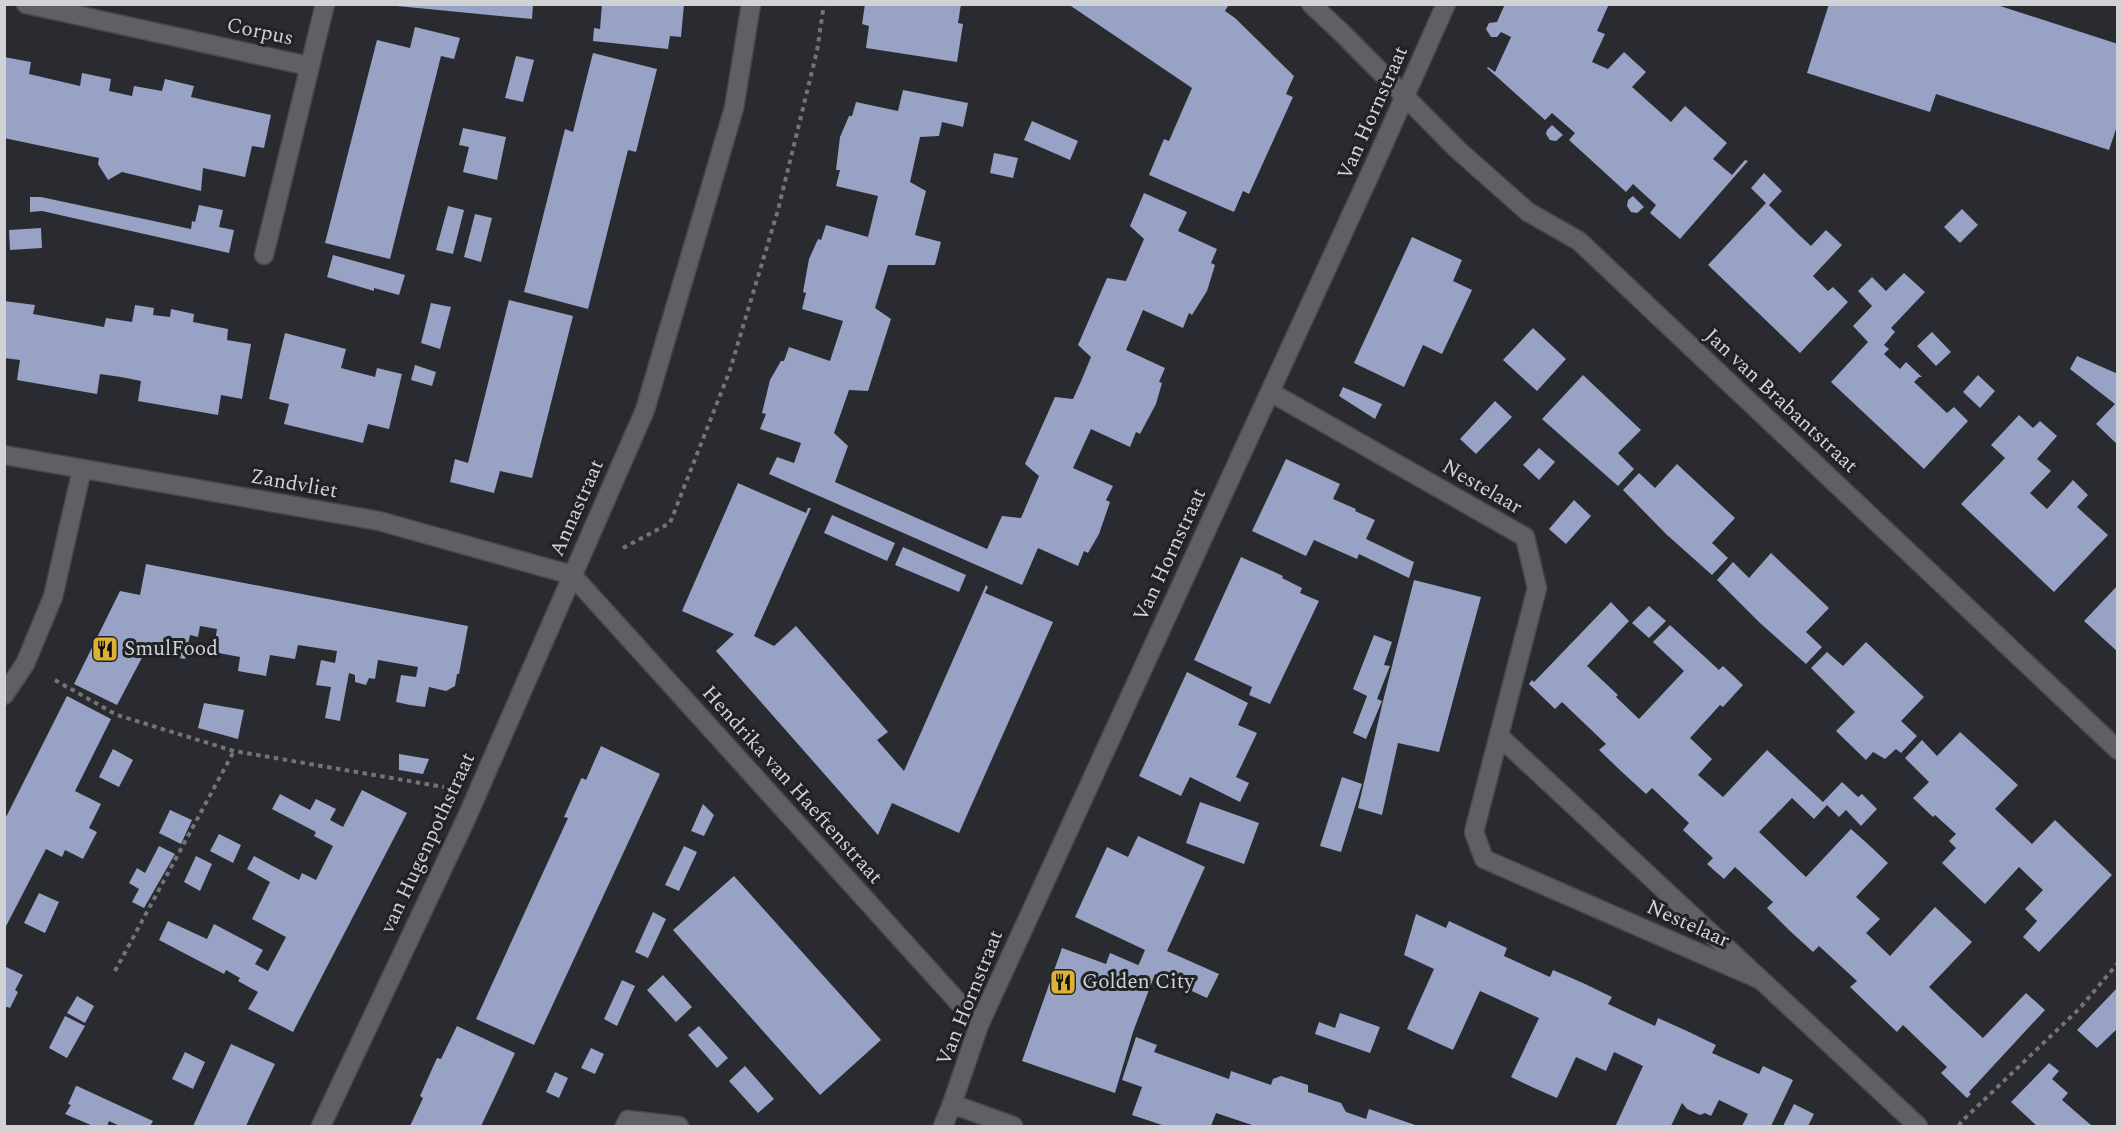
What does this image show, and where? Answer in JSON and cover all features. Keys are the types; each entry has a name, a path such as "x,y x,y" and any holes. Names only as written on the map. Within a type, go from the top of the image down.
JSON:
{"street":[{"name":"Corpus","path":"26,4 309,66"},
{"name":"Corpus","path":"264,255 325,4"},
{"name":"Annastraat","path":"572,575 645,410 734,108 751,4"},
{"name":"Jan van Brabantstraat","path":"1311,4 1458,150 1527,213 1579,241 2118,750"},
{"name":"Van Hornstraat","path":"943,1126 979,1025 1446,4"},
{"name":"Nestelaar","path":"1270,392 1525,537 1537,588 1474,832 1484,859 1761,980"},
{"name":"Zandvliet","path":"4,455 379,521 572,575"},
{"path":"4,695 25,664 53,597 82,469"},
{"name":"van Hugenpothstraat","path":"321,1126 477,792 572,575"},
{"name":"Hendrika van Haeftenstraat","path":"572,575 979,1025"},
{"name":"Nestelaar","path":"1499,736 1918,1126"},
{"path":"952,1104 1013,1126"},
{"path":"626,1126 628,1120 679,1126"}],"path":[{"path":"621,549 670,523 730,370 778,210 816,51 824,4"},
{"path":"25,664 117,715 234,751 477,792"},
{"path":"115,970 234,751"},
{"path":"1959,1126 2079,1009 2118,963"}],"building":[{"path":"397,4 533,4 532,19 397,6"},
{"path":"602,4 684,4 681,37 670,36 668,49 593,41 594,28 600,29"},
{"path":"865,4 961,4 958,23 963,24 957,62 866,48 869,26 862,24"},
{"path":"1068,4 1226,4 1228,6 1225,11 1294,76 1286,94 1293,97 1249,194 1243,191 1234,212 1149,175 1164,139 1169,141 1192,88"},
{"path":"1505,4 1609,4 1597,31 1605,34 1592,62 1608,69 1624,52 1646,72 1632,87 1671,122 1685,106 1727,143 1713,159 1732,175 1745,160 1748,161 1680,239 1650,213 1656,205 1633,184 1626,192 1569,140 1575,133 1552,113 1545,120 1487,68 1495,72 1511,37 1501,32 1497,37 1491,37 1486,29 1489,23 1497,22"},
{"path":"1829,4 1994,4 2118,44 2118,123 2109,150 1936,94 1930,112 1807,73"},
{"path":"415,27 460,38 454,59 441,56 390,259 325,243 377,40 410,48"},
{"path":"593,53 657,69 636,152 628,150 588,309 524,292 565,129 573,132"},
{"path":"516,56 534,60 523,102 505,98"},
{"path":"4,57 31,62 29,74 80,86 82,73 111,79 109,91 132,96 134,86 162,91 165,79 194,86 191,97 271,115 264,148 252,146 245,177 203,168 201,191 122,172 108,180 98,164 99,158 4,138"},
{"path":"903,90 968,103 963,127 942,122 939,136 920,137 910,182 926,191 915,235 941,242 935,265 888,265 875,308 891,319 868,391 849,390 834,433 848,446 835,482 987,549 1002,516 1021,518 1039,476 1025,464 1055,397 1073,399 1082,379 1091,357 1078,345 1107,278 1126,281 1144,239 1130,226 1144,193 1187,212 1178,231 1217,249 1211,263 1215,265 1207,291 1192,315 1189,313 1183,328 1143,310 1126,350 1165,368 1159,382 1162,383 1156,404 1140,434 1136,432 1130,447 1091,429 1073,468 1113,486 1106,500 1110,502 1099,534 1088,553 1084,551 1078,566 1038,548 1022,585 769,474 777,457 794,463 801,443 760,429 766,414 762,413 770,380 781,361 784,361 789,347 830,361 843,321 802,309 809,259 818,239 821,240 826,225 868,237 878,196 836,186 840,170 836,170 840,137 849,116 852,116 856,102 898,111"},
{"path":"1032,121 1078,141 1070,160 1024,140"},
{"path":"1552,125 1563,135 1556,141 1550,140 1546,134"},
{"path":"463,128 506,137 497,180 463,172 469,147 459,145"},
{"path":"994,153 1018,158 1013,178 990,173"},
{"path":"1764,173 1782,191 1769,205 1811,246 1826,230 1842,245 1813,276 1828,291 1833,287 1848,302 1800,353 1708,265 1766,203 1751,188"},
{"path":"1633,196 1644,207 1637,213 1631,212 1627,206 1628,200"},
{"path":"30,197 41,197 191,229 199,205 223,210 219,227 234,230 229,253 42,211 30,212"},
{"path":"448,206 464,210 453,254 436,250"},
{"path":"1962,209 1978,225 1960,243 1944,227"},
{"path":"475,214 492,218 481,262 464,257"},
{"path":"41,228 42,248 10,250 9,230"},
{"path":"1412,237 1462,260 1453,281 1472,290 1442,354 1423,345 1404,387 1354,363"},
{"path":"333,255 405,275 399,295 374,288 374,291 327,277"},
{"path":"1904,273 1925,292 1891,328 1895,332 1884,345 1889,349 1884,354 1900,369 1906,362 1922,377 1914,382 1947,413 1954,407 1968,421 1924,469 1831,382 1868,342 1853,326 1872,306 1858,291 1872,277 1886,291"},
{"path":"509,300 573,316 532,478 500,471 494,493 450,482 455,459 468,463"},
{"path":"4,301 35,305 33,314 104,327 106,318 132,322 135,305 154,308 153,315 170,317 171,309 194,314 193,322 228,329 227,340 251,344 242,399 221,395 218,415 138,401 141,381 121,377 100,374 97,394 17,380 20,360 4,358"},
{"path":"431,303 451,307 440,349 421,343"},
{"path":"1533,328 1566,359 1537,391 1503,360"},
{"path":"1932,332 1951,352 1936,366 1917,346"},
{"path":"285,333 346,349 341,368 375,377 377,368 402,374 389,429 368,424 363,443 284,424 289,404 269,399"},
{"path":"2077,356 2118,374 2118,445 2096,424 2115,404 2070,369"},
{"path":"415,365 436,372 432,386 411,380"},
{"path":"1583,375 1641,430 1618,453 1634,469 1618,486 1542,419"},
{"path":"1978,375 1995,391 1980,408 1963,392"},
{"path":"1343,387 1382,404 1375,419 1339,396"},
{"path":"1495,401 1512,417 1476,454 1460,439"},
{"path":"2019,415 2033,428 2040,421 2057,436 2037,459 2051,471 2030,493 2047,509 2073,480 2088,495 2077,507 2108,535 2054,592 1961,504 2005,458 1991,445"},
{"path":"1539,448 1555,462 1539,480 1523,465"},
{"path":"1286,459 1340,484 1333,499 1375,520 1366,539 1414,562 1409,578 1359,554 1357,559 1314,540 1306,556 1252,531"},
{"path":"1677,464 1735,518 1712,543 1728,558 1712,575 1666,534 1623,490 1639,473 1655,488"},
{"path":"738,483 806,513 808,508 811,508 754,636 774,646 796,626 888,732 877,740 904,771 986,585 988,587 985,593 1053,622 959,833 892,803 878,835 716,651 734,634 682,611"},
{"path":"1574,500 1591,516 1566,544 1549,529"},
{"path":"832,515 895,543 887,561 824,533"},
{"path":"903,547 966,575 959,592 895,565"},
{"path":"1771,553 1829,608 1806,632 1822,647 1806,664 1717,580 1733,562 1749,578"},
{"path":"1241,557 1283,576 1282,578 1302,588 1300,593 1319,601 1270,704 1249,695 1252,687 1194,660"},
{"path":"146,564 468,626 455,686 446,691 429,687 425,707 396,702 401,675 416,677 418,667 378,660 375,679 369,678 366,685 355,682 355,675 349,673 340,721 325,718 331,687 316,685 321,660 335,663 337,651 298,645 295,659 270,655 266,676 238,671 240,657 213,652 217,629 200,626 198,637 190,635 185,659 145,652 117,705 74,684 120,591 140,595"},
{"path":"1414,580 1481,597 1439,752 1398,743 1382,815 1358,808"},
{"path":"2118,585 2118,652 2084,621"},
{"path":"1611,602 1629,621 1587,666 1618,695 1616,697 1639,719 1684,671 1653,642 1670,625 1719,670 1723,666 1743,685 1723,707 1720,705 1690,738 1712,759 1698,775 1723,797 1767,750 1823,802 1842,782 1858,797 1862,794 1877,809 1861,826 1846,810 1839,817 1827,805 1814,819 1792,798 1759,832 1806,877 1851,829 1888,863 1856,897 1880,919 1866,933 1890,956 1935,907 1972,942 1929,987 1953,1010 1983,1038 2026,993 2045,1010 1969,1092 1971,1094 1967,1098 1941,1073 1947,1067 1903,1025 1897,1032 1850,987 1857,981 1819,946 1813,952 1790,931 1767,908 1773,902 1735,867 1724,879 1707,864 1713,858 1683,830 1689,823 1652,788 1646,794 1623,773 1599,750 1606,744 1562,702 1555,709 1529,684 1532,680 1534,682"},
{"path":"1649,606 1666,621 1649,638 1632,623"},
{"path":"1374,635 1392,642 1384,665 1390,666 1377,699 1382,701 1366,739 1353,733 1367,696 1353,689"},
{"path":"1866,642 1924,697 1901,721 1917,736 1901,753 1896,749 1885,759 1873,752 1866,760 1836,731 1855,712 1811,668 1827,652 1843,666"},
{"path":"1187,672 1248,703 1238,725 1257,733 1236,777 1249,783 1240,802 1190,777 1181,796 1139,776"},
{"path":"67,696 111,719 75,791 101,804 89,828 97,832 83,859 65,850 62,857 46,849 4,930 4,821"},
{"path":"204,703 244,710 238,739 198,728"},
{"path":"1960,732 2018,785 1995,809 2032,844 2055,820 2112,875 2039,952 2023,937 2037,921 2025,909 2043,890 2019,867 1985,904 1942,863 1956,848 1949,841 1956,834 1913,798 1929,782 1905,758 1922,740 1937,756"},
{"path":"601,746 660,774 534,1045 476,1019 568,818 564,817 581,779 586,780"},
{"path":"113,749 133,760 119,787 99,777"},
{"path":"399,754 429,759 423,774 399,770"},
{"path":"1342,777 1362,784 1341,852 1320,846"},
{"path":"362,790 407,813 293,1032 248,1009 258,992 238,981 240,978 226,970 224,974 159,940 168,921 207,939 214,924 263,950 255,964 268,971 286,937 252,919 270,882 247,869 254,856 299,880 302,873 316,880 333,846 314,836 316,832 272,809 280,794 310,810 316,799 336,809 330,820 343,827"},
{"path":"1200,802 1259,823 1244,864 1186,843"},
{"path":"703,804 714,815 704,836 691,831"},
{"path":"170,810 192,820 181,844 159,833"},
{"path":"219,834 241,845 233,863 210,851"},
{"path":"1138,836 1205,867 1167,951 1219,974 1207,998 1155,974 1133,1032 1115,1093 1022,1061 1062,948 1106,964 1110,953 1139,964 1145,950 1075,917 1107,847 1128,857"},
{"path":"159,846 175,854 144,908 132,902 139,889 129,883 137,868 145,873"},
{"path":"684,846 697,852 679,891 665,885"},
{"path":"196,856 212,864 200,891 184,882"},
{"path":"734,876 881,1040 820,1095 673,930"},
{"path":"39,893 59,902 45,933 24,923"},
{"path":"653,912 666,919 648,958 635,952"},
{"path":"1416,914 1446,928 1449,921 1507,948 1504,956 1550,977 1553,970 1583,983 1612,997 1608,1004 1655,1026 1658,1018 1687,1031 1716,1045 1712,1053 1759,1074 1763,1066 1793,1080 1771,1126 1742,1126 1748,1114 1719,1100 1711,1116 1705,1113 1700,1115 1687,1109 1682,1103 1671,1126 1616,1125 1643,1066 1614,1052 1606,1071 1576,1057 1557,1098 1534,1088 1511,1077 1539,1018 1480,991 1453,1050 1407,1029 1434,969 1404,955"},
{"path":"4,966 23,975 15,990 18,992 10,1008 4,1006"},
{"path":"663,975 692,1007 676,1022 647,990"},
{"path":"622,980 635,986 617,1026 604,1019"},
{"path":"2118,987 2118,1028 2097,1048 2077,1030"},
{"path":"77,996 94,1006 85,1023 67,1013"},
{"path":"1340,1013 1380,1027 1370,1053 1315,1034 1319,1022 1335,1028"},
{"path":"65,1016 85,1026 67,1058 49,1048"},
{"path":"457,1026 515,1053 499,1088 481,1126 410,1126 437,1058 441,1059"},
{"path":"699,1026 728,1058 717,1068 688,1035"},
{"path":"1136,1037 1157,1045 1154,1052 1229,1079 1231,1071 1271,1085 1273,1079 1281,1076 1308,1085 1308,1092 1341,1103 1346,1112 1366,1119 1369,1109 1418,1126 1255,1126 1216,1113 1211,1126 1165,1126 1132,1115 1142,1087 1122,1080"},
{"path":"231,1044 275,1064 246,1126 193,1126"},
{"path":"591,1048 604,1054 595,1074 581,1068"},
{"path":"185,1052 205,1062 193,1089 172,1079"},
{"path":"2049,1063 2059,1071 2052,1079 2068,1093 2062,1100 2092,1126 2037,1126 2011,1102"},
{"path":"745,1066 774,1099 758,1113 729,1081"},
{"path":"555,1072 568,1078 559,1098 546,1092"},
{"path":"76,1086 153,1121 150,1126 120,1126 109,1121 107,1126 93,1126 65,1114 71,1105 68,1104"},
{"path":"1794,1104 1814,1114 1808,1126 1783,1126"}],"place":[{"name":"SmulFood","path":"105,649"},
{"name":"Golden City","path":"1063,982"}]}
